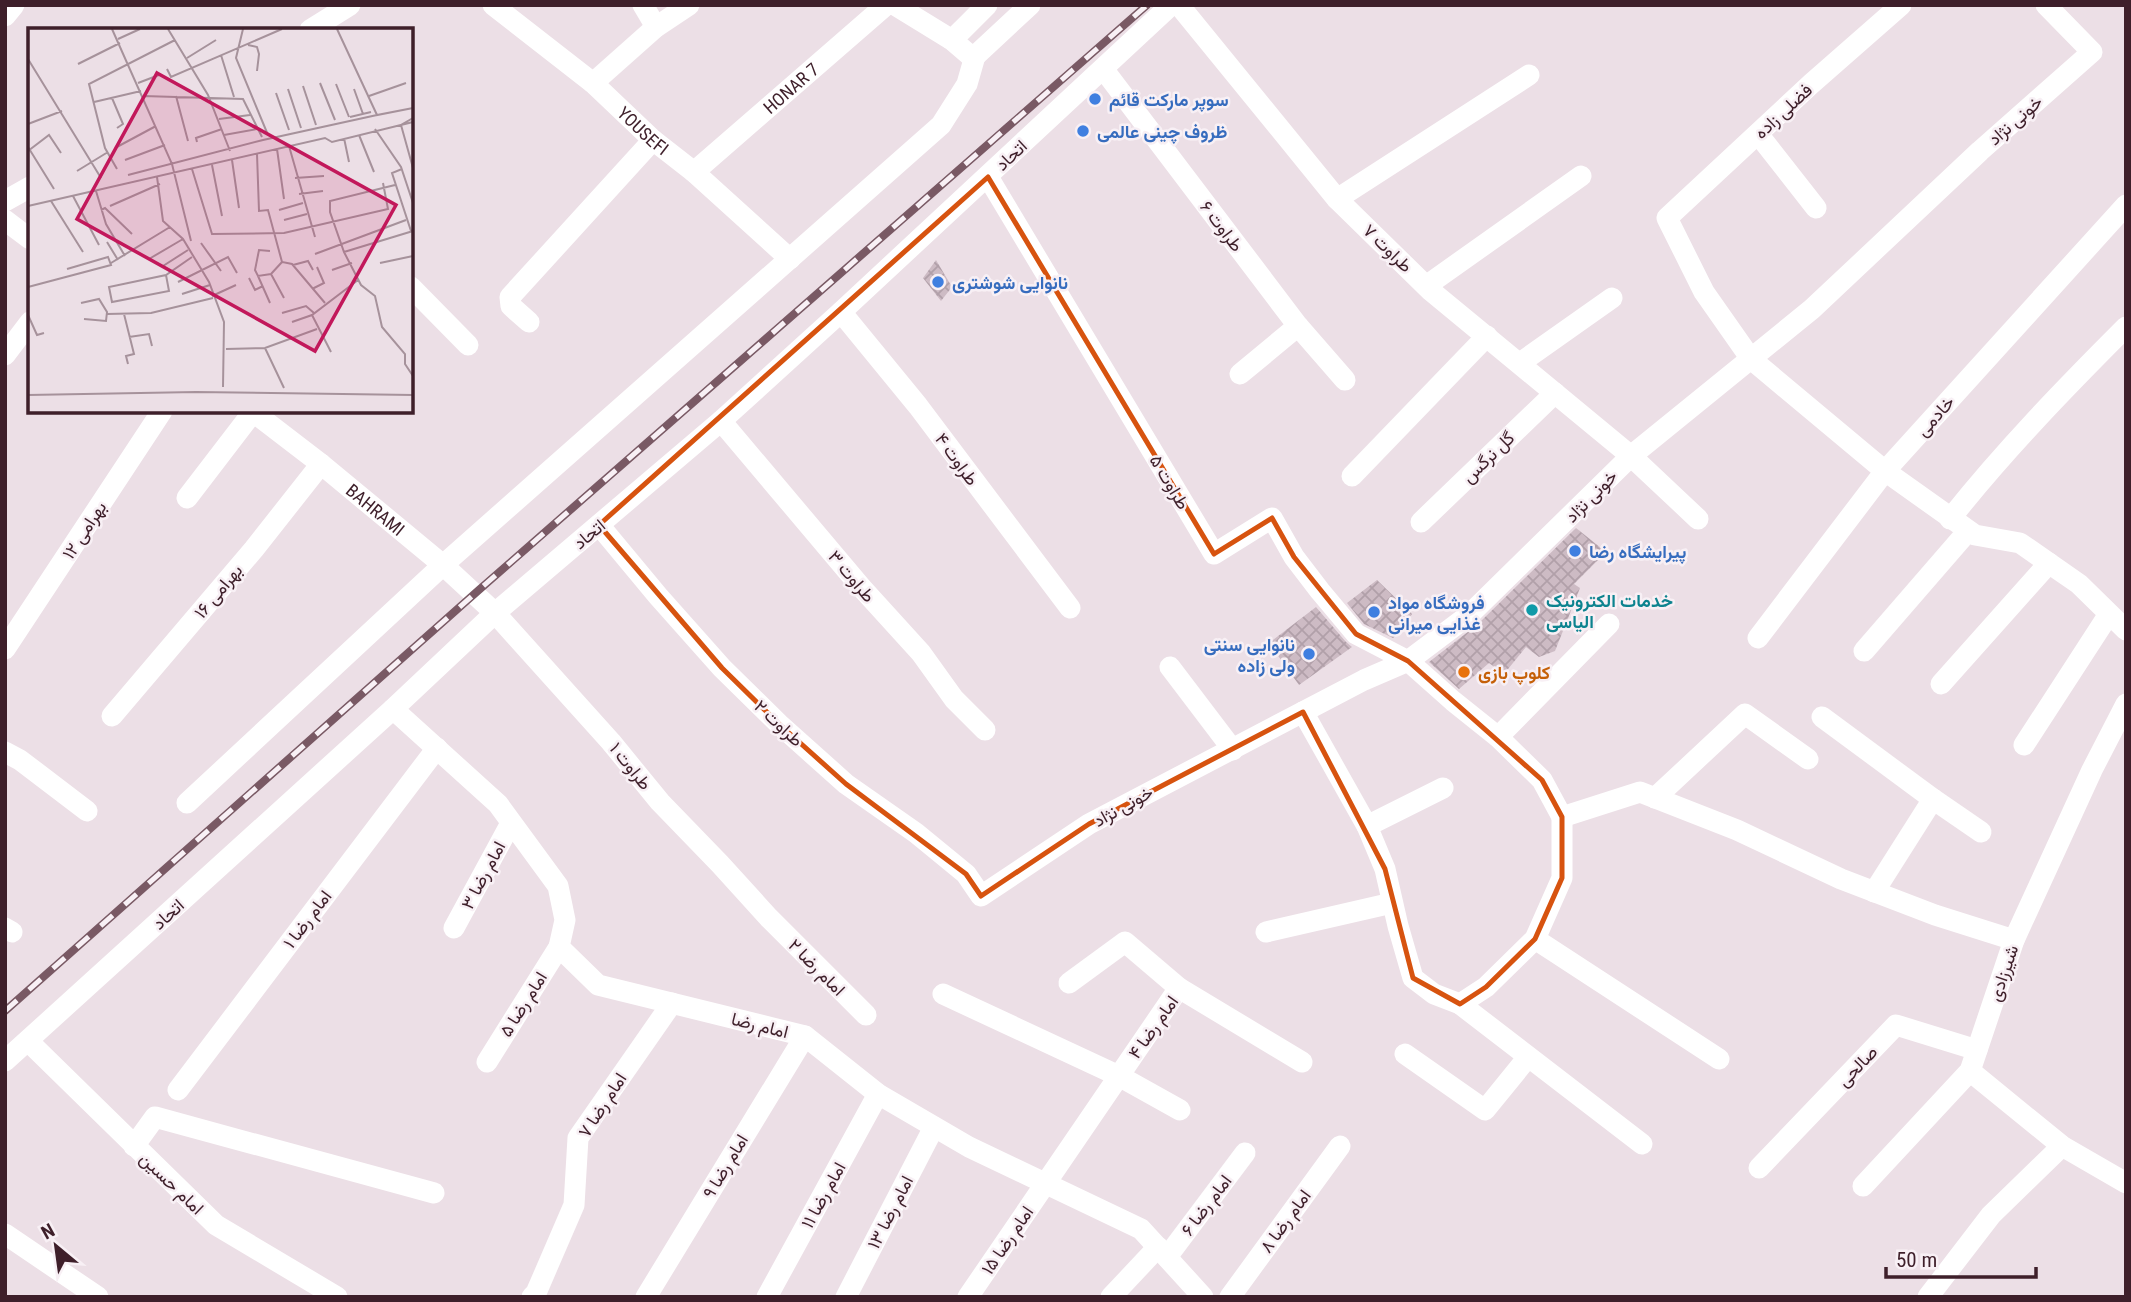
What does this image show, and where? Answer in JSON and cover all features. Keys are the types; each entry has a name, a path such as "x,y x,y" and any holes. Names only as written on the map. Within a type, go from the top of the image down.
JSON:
{"street":[{"path":"5,16 14,5"},
{"path":"313,28 350,5"},
{"name":"YOUSEFI","path":"493,5 593,83 653,140 694,172 790,259"},
{"path":"643,5 656,27"},
{"path":"593,83 656,27 689,5"},
{"name":"HONAR 7","path":"694,172 886,5"},
{"path":"895,5 952,40 973,58 975,56"},
{"path":"952,40 987,5"},
{"path":"187,803 443,565 940,125 967,84 975,56 1030,5"},
{"name":"اتحاد","path":"5,1061 495,613 721,421 1104,70 1171,5"},
{"name":"طراوت ۷","path":"1179,5 1337,199 1426,286 1631,456 1698,519"},
{"name":"فضلی زاده","path":"1751,359 1704,292 1667,218 1900,5"},
{"name":"خونی نژاد","path":"981,896 1088,824 1408,660 1469,615 1631,456 1812,309 1980,151 2092,52 2046,5"},
{"name":"طراوت ۶","path":"1104,70 1298,326 1345,380"},
{"path":"1337,199 1529,75"},
{"path":"1758,134 1816,208"},
{"path":"529,322 511,306 510,298 653,140"},
{"path":"1426,286 1581,176"},
{"name":"طراوت ۵","path":"988,177 1213,554 1272,518 1294,557 1356,634 1408,660"},
{"path":"5,201 28,188"},
{"name":"خادمی","path":"1758,638 1885,471 2126,205"},
{"path":"5,220 28,237"},
{"path":"413,289 468,345"},
{"path":"1520,363 1612,298"},
{"name":"طراوت ۴","path":"841,312 918,406 1070,608"},
{"path":"5,355 28,325"},
{"path":"1240,374 1298,326"},
{"path":"1950,519 2031,425 2126,327"},
{"path":"1352,476 1487,336"},
{"path":"1751,359 1885,471 1950,519 1975,535 2020,543 2079,584 2126,630"},
{"name":"گل نرگس","path":"1421,522 1555,393"},
{"name":"بهرامی ۱۲","path":"5,649 161,413"},
{"path":"187,498 252,413"},
{"name":"BAHRAMI","path":"254,413 321,464 443,565 495,613"},
{"name":"طراوت ۳","path":"721,421 861,587 921,653 954,699 985,730"},
{"name":"بهرامی ۱۶","path":"112,716 321,464"},
{"name":"طراوت ۲","path":"599,525 722,668 779,724 846,784 966,874 981,896"},
{"path":"1864,651 1968,531"},
{"path":"1941,684 2049,564"},
{"name":"طراوت ۱","path":"495,613 611,742 660,802 769,918"},
{"path":"2024,746 2109,614"},
{"path":"1497,737 1609,624"},
{"path":"1408,660 1542,780 1563,817 1562,878 1535,939 1486,988 1460,1004"},
{"path":"1170,667 1233,750"},
{"name":"شیرزادی","path":"1974,1060 2014,940 2092,770 2126,704"},
{"path":"393,709 498,804 558,886 565,920 559,947"},
{"path":"1303,712 1367,826 1385,869 1413,978 1434,995 1460,1004 1642,1144"},
{"path":"1655,798 1745,714 1808,759"},
{"path":"1822,717 1980,832"},
{"name":"امام رضا ۱","path":"178,1090 437,748"},
{"path":"5,752 20,760 87,811"},
{"path":"1367,826 1443,788"},
{"path":"1563,817 1640,792 1737,830 1841,879 1935,915 2014,940"},
{"path":"1874,892 1933,799"},
{"name":"امام رضا ۳","path":"454,928 511,823"},
{"path":"1266,932 1392,903"},
{"name":"امام رضا ۲","path":"769,918 866,1015"},
{"path":"1535,939 1719,1059"},
{"path":"1069,983 1125,942 1180,988"},
{"name":"امام رضا","path":"559,947 598,985 805,1036 878,1094 934,1127 969,1147 1141,1229 1203,1297"},
{"name":"امام رضا ۵","path":"487,1062 559,947"},
{"name":"امام رضا ۴","path":"1045,1183 1180,988 1302,1062"},
{"path":"943,994 1119,1076 1180,1110"},
{"name":"امام رضا ۷","path":"532,1297 574,1205 578,1138 672,1003"},
{"name":"صالحی","path":"1759,1168 1896,1025 1974,1060"},
{"name":"امام رضا ۹","path":"646,1297 805,1036"},
{"name":"امام حسین","path":"28,1041 216,1225 337,1297"},
{"path":"1405,1054 1486,1110 1528,1057"},
{"path":"1863,1186 1974,1060 2062,1146 2126,1183"},
{"name":"امام رضا ۱۱","path":"767,1297 878,1094"},
{"path":"134,1146 155,1117 433,1193"},
{"name":"امام رضا ۱۳","path":"846,1297 934,1127"},
{"name":"امام رضا ۸","path":"1230,1297 1340,1146"},
{"path":"1928,1297 1992,1215 2062,1146"},
{"name":"امام رضا ۶","path":"1111,1297 1163,1252 1245,1153"},
{"name":"امام رضا ۱۵","path":"968,1297 1045,1183"},
{"path":"5,1234 98,1297"}],"highlighted area":[{"path":"988,177 1214,554 1272,518 1294,557 1356,634 1408,661 1542,780 1562,817 1562,878 1535,939 1486,987 1460,1004 1413,978 1385,869 1303,712 1089,824 981,896 966,874 846,784 779,724 722,668 599,525"}],"building":[{"name":"نانوایی شوشتری","path":"936,260 952,287 941,301 923,278"},
{"path":"1576,528 1606,552 1574,584 1580,588 1555,651 1539,657 1526,647 1504,674 1489,663 1459,689 1429,662 1478,624"},
{"name":"فروشگاه مواد غذایی میرانی","path":"1377,580 1412,614 1393,638 1364,624 1347,603"},
{"name":"نانوایی سنتی ولی زاده","path":"1316,607 1352,647 1299,685 1269,643"}],"railway":[{"path":"5,1011 480,589 1147,5"}],"place":[{"name":"سوپر مارکت قائم","path":"1095,99"},
{"name":"ظروف چینی عالمی","path":"1083,131"},
{"name":"نانوایی شوشتری","path":"938,282"},
{"name":"پیرایشگاه رضا","path":"1575,551"},
{"name":"خدمات الکترونیک الیاسی","path":"1532,610"},
{"name":"فروشگاه مواد غذایی میرانی","path":"1374,612"},
{"name":"نانوایی سنتی ولی زاده","path":"1309,654"},
{"name":"کلوپ بازی","path":"1464,672"}]}
